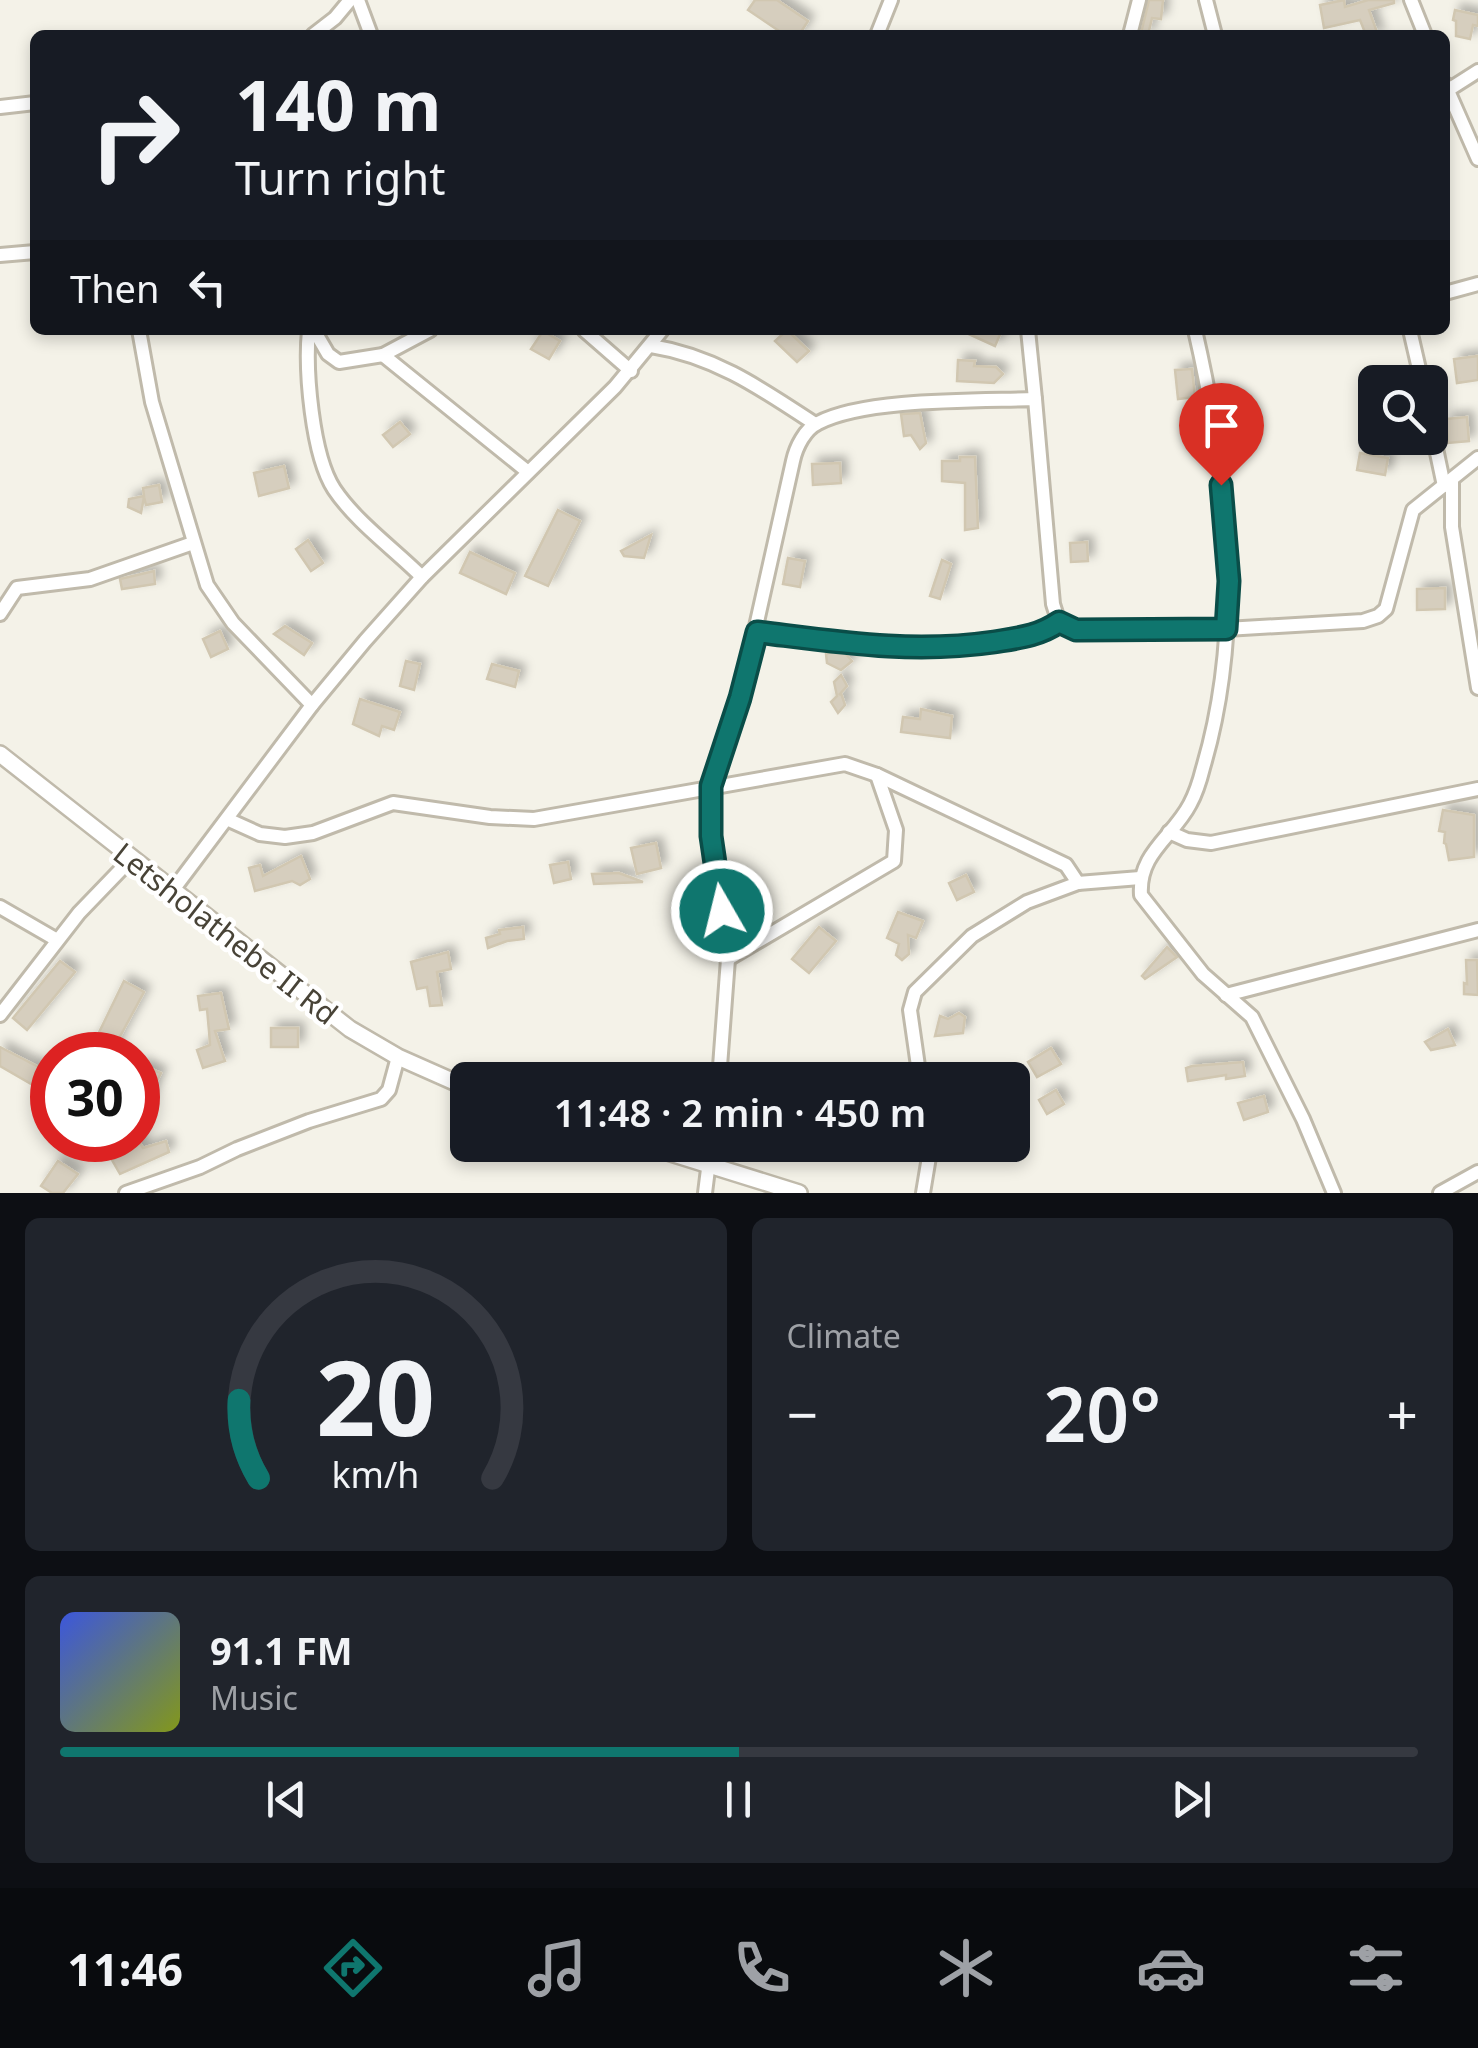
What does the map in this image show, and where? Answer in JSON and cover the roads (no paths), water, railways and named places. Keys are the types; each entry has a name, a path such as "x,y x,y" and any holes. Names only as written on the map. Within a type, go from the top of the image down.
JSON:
{"street":[{"path":"319,30 350,0"},
{"path":"358,0 369,30"},
{"path":"879,30 891,0"},
{"path":"1131,30 1139,0"},
{"path":"1206,0 1214,30"},
{"path":"1412,0 1422,30"},
{"path":"1450,87 1478,71"},
{"path":"1450,98 1478,159"},
{"path":"0,106 30,104"},
{"path":"0,256 30,253"},
{"path":"1450,291 1478,284"},
{"path":"140,335 152,402 207,584 225,612 312,705"},
{"path":"311,335 307,365 310,396 329,480 343,501 422,577"},
{"path":"316,335 334,360 350,362 383,354 420,335"},
{"path":"590,335 630,371"},
{"path":"173,890 312,705 422,577 630,371 658,335"},
{"path":"1029,335 1053,604 1059,622 1076,630 1226,629 1363,621 1378,616 1390,599 1413,510 1478,458"},
{"path":"1196,335 1209,399 1227,536 1226,629 1214,726 1202,772 1190,806 1154,850 1140,878 1141,895 1203,974 1242,1007 1259,1029 1334,1193"},
{"path":"1411,335 1418,365"},
{"path":"650,346 700,356 814,424"},
{"path":"383,354 528,472"},
{"path":"719,1062 728,958 711,836 711,786 740,698 792,461 800,442 814,424 841,415 899,405 1035,399"},
{"path":"1440,455 1448,484 1478,688"},
{"path":"0,614 17,588 90,579 193,544"},
{"path":"757,632 925,649 1032,636 1059,622"},
{"name":"Letsholathebe II Rd","path":"0,754 350,1028 398,1058 450,1080"},
{"path":"229,820 260,834 285,837 313,833 393,802 490,817 534,818 845,764 877,775 1066,864 1078,883"},
{"path":"728,958 894,861 896,830 877,775"},
{"path":"1168,832 1187,840 1211,843 1478,789"},
{"path":"0,1016 58,940 131,859"},
{"path":"917,1062 910,1010 914,992 972,936 1027,902 1078,883 1140,878"},
{"path":"0,907 58,940"},
{"path":"1226,995 1478,930"},
{"path":"126,1193 148,1189 237,1148 310,1121 381,1099 390,1090 398,1058"},
{"path":"702,1162 798,1193"},
{"path":"923,1193 928,1162"},
{"path":"705,1193 709,1164"},
{"path":"1440,1193 1478,1172"}]}
